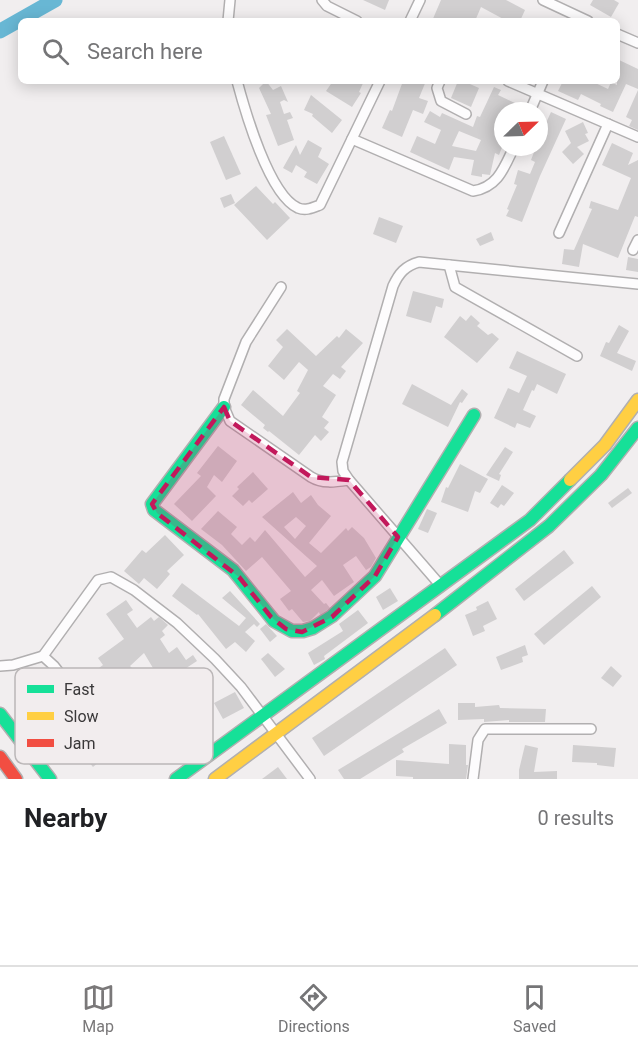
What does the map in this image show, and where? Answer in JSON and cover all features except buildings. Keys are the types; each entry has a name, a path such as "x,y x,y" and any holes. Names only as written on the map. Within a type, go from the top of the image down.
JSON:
{"street":[{"path":"228,18 230,0"},
{"path":"322,0 327,6 351,18"},
{"path":"411,18 420,0"},
{"path":"543,0 572,18"},
{"path":"620,35 638,43"},
{"path":"238,84 262,156 278,188 287,201 299,208 309,209 320,205 379,84"},
{"path":"439,84 438,96 441,101 466,114"},
{"path":"515,84 638,137"},
{"path":"534,102 542,84"},
{"path":"559,233 608,124"},
{"path":"352,139 473,191 492,185 500,176 510,156"},
{"path":"633,250 638,240"},
{"path":"453,601 343,471 342,462 393,286 399,274 408,265 419,262 638,284"},
{"path":"449,265 455,287 578,356"},
{"path":"281,287 246,342 224,399 224,407 230,421 311,477 318,481 349,480"},
{"path":"213,752 530,520 604,445 638,400"},
{"path":"224,407 152,504 157,513 239,576 271,617 286,629 302,632 313,629 332,616 359,588 375,576 474,415"},
{"path":"215,779 453,601 549,526 601,476 638,428"},
{"path":"0,666 43,656 98,580 111,577 134,590 177,623 242,687 310,779"},
{"path":"43,656 56,668"},
{"path":"0,714 15,734"},
{"path":"473,779 478,740 485,729 591,729"},
{"path":"0,757 16,779"},
{"path":"38,764 50,779"},
{"path":"176,779 196,764"}],"highlighted area":[{"path":"224,407 230,421 311,477 349,480 398,537 375,576 332,617 302,632 286,629 271,617 239,577 157,513 152,504"}],"waterway":[{"path":"23,18 55,0"},
{"path":"0,31 18,21"}],"traffic: fast":[{"path":"224,407 152,504 154,510 233,570 274,621 292,631 313,628 332,616 375,576 474,415"},
{"path":"435,615 549,526 601,475 638,428"},
{"path":"213,752 530,520 570,480"},
{"path":"0,714 15,734"},
{"path":"38,764 50,779"},
{"path":"176,779 197,764"}],"traffic: slow":[{"path":"570,480 605,445 638,400"},
{"path":"215,779 435,615"}],"traffic: jam":[{"path":"0,757 16,779"}]}
